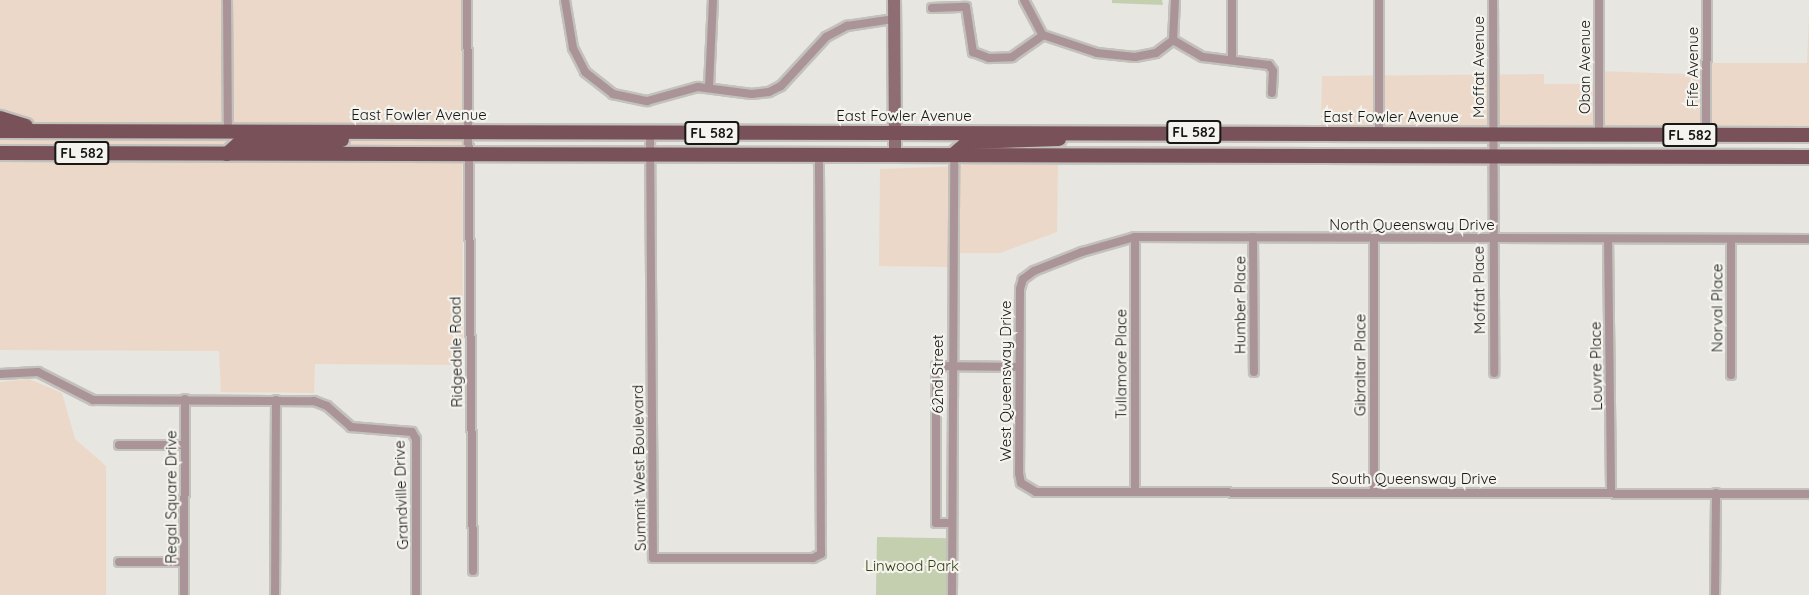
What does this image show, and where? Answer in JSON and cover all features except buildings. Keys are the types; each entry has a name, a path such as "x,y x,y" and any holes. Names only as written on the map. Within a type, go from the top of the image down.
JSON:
{"main road":[{"path":"0,118 39,130"},
{"name":"East Fowler Avenue","path":"0,131 650,133 1127,131 1809,135"},
{"path":"954,154 968,142 1034,142 1127,131"},
{"path":"227,154 238,144 346,140 352,132"},
{"name":"FL 582","path":"1,155 819,153 1809,157"}],"street":[{"path":"227,0 228,131"},
{"name":"Ridgedale Road","path":"467,0 466,132 473,572"},
{"path":"565,0 576,57 592,80 613,94 647,101 710,87 752,94 769,92 781,86 826,37 847,26 894,19"},
{"path":"710,87 713,0"},
{"path":"894,0 895,154"},
{"path":"1024,0 1043,35 1097,53 1135,57 1156,53 1173,40 1175,0"},
{"path":"1232,0 1232,60"},
{"path":"1378,0 1379,134"},
{"name":"Moffat Avenue","path":"1492,134 1493,0"},
{"name":"Oban Avenue","path":"1599,0 1599,134"},
{"name":"Fife Avenue","path":"1706,135 1707,0"},
{"path":"932,8 966,7 973,52 989,58 1012,57 1043,35"},
{"path":"1173,40 1203,57 1269,65 1273,71 1272,93"},
{"name":"Summit West Boulevard","path":"650,133 653,558 813,558 822,554 819,153"},
{"name":"Moffat Place","path":"1492,134 1491,238 1494,373"},
{"name":"62nd Street","path":"952,595 951,366 954,154"},
{"name":"North Queensway Drive","path":"1023,279 1034,270 1082,252 1135,237 1809,239"},
{"name":"Tullamore Place","path":"1135,237 1135,490"},
{"name":"Humber Place","path":"1253,237 1254,372"},
{"name":"Gibraltar Place","path":"1374,238 1374,492"},
{"name":"Louvre Place","path":"1608,240 1611,492"},
{"name":"Norval Place","path":"1731,240 1731,375"},
{"name":"West Queensway Drive","path":"1021,483 1019,367 1023,279"},
{"path":"952,523 936,523 936,366 1019,367"},
{"name":"Grandville Drive","path":"0,374 38,372 93,400 314,400 351,427 412,432 416,439 416,595"},
{"name":"Regal Square Drive","path":"184,595 185,399"},
{"path":"275,595 276,400"},
{"path":"119,445 184,445"},
{"name":"South Queensway Drive","path":"1021,483 1036,492 1135,490 1809,494"},
{"path":"1715,595 1716,493"},
{"path":"119,562 184,562"}],"shaded area":[{"path":"0,0 462,0 463,365 315,364 314,393 221,392 219,351 0,350"},
{"path":"1809,16 1809,127 1321,127 1322,76 1544,74 1544,84 1596,84 1596,71 1711,75 1711,63 1807,63"},
{"path":"965,163 1058,163 1057,232 1000,253 948,253 948,267 879,266 880,169 962,166"},
{"path":"29,379 62,393 75,439 106,466 106,595 0,595 0,382"}],"green space":[{"path":"1112,0 1162,0 1163,5 1112,3"},
{"name":"Linwood Park","path":"877,537 948,538 947,595 876,595"}]}
